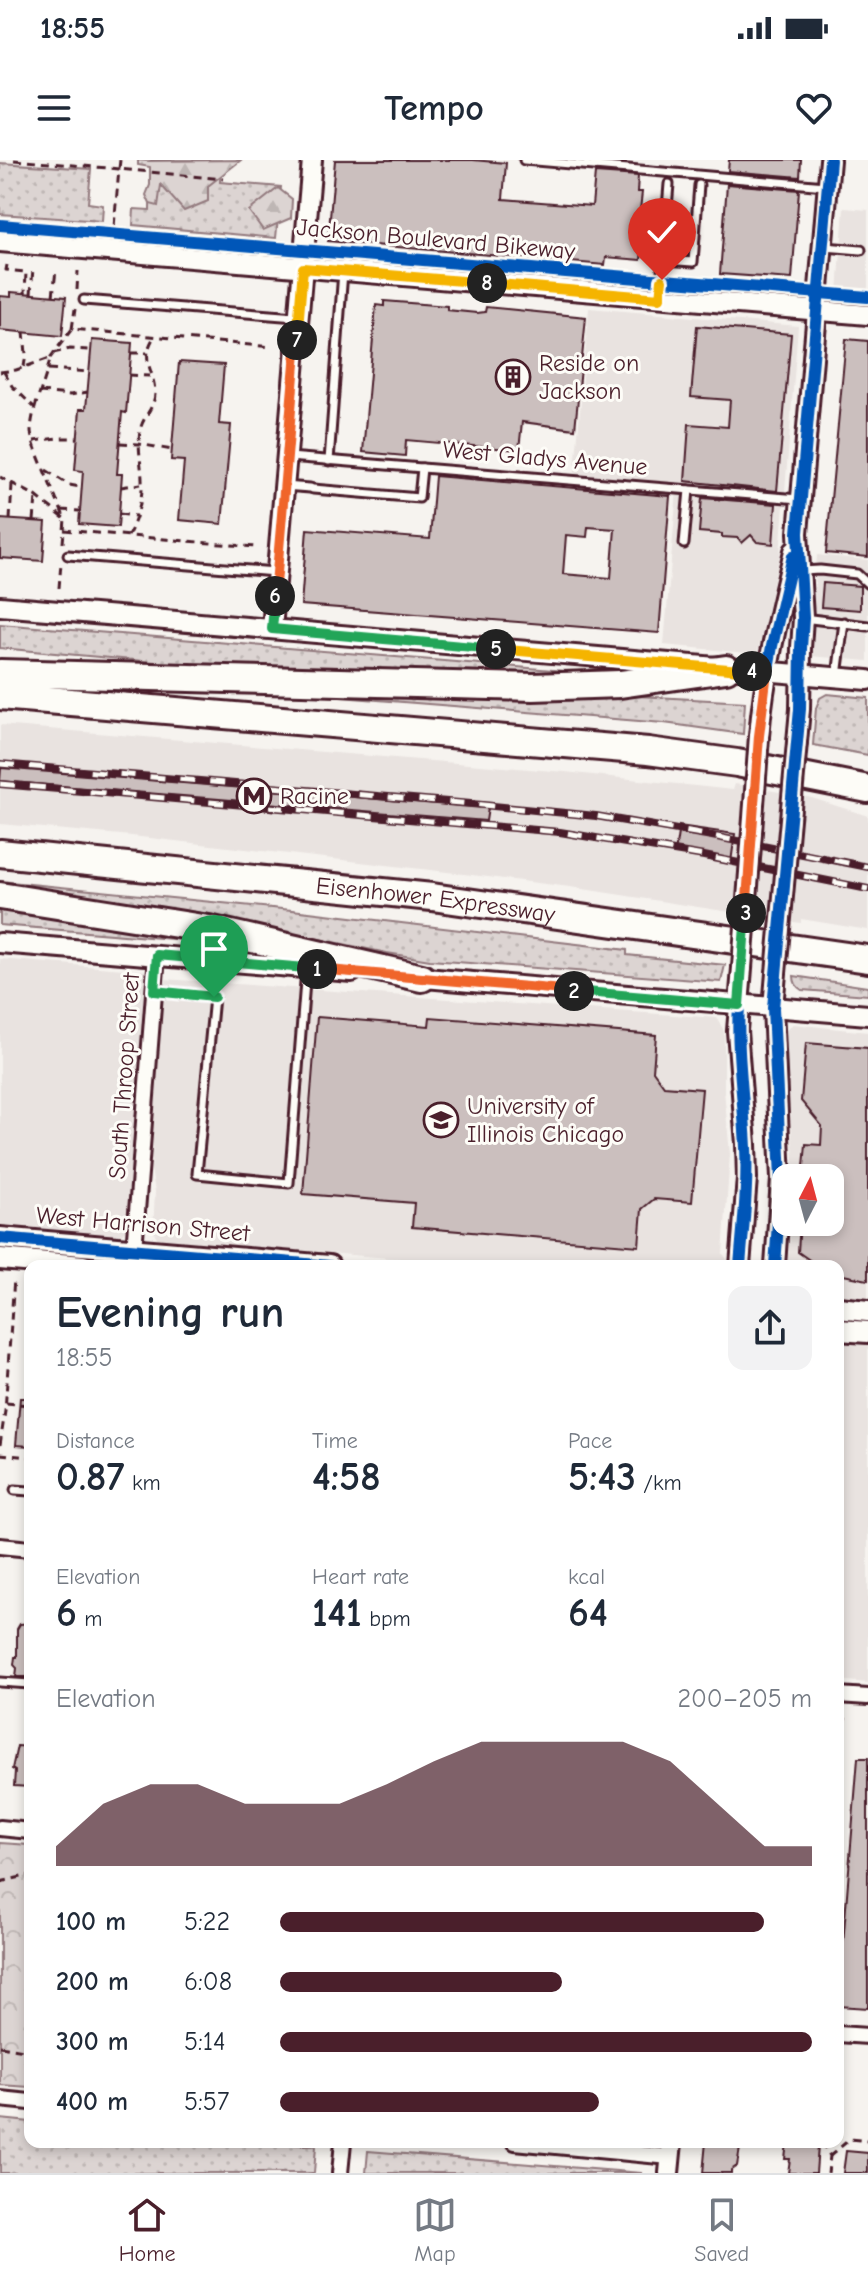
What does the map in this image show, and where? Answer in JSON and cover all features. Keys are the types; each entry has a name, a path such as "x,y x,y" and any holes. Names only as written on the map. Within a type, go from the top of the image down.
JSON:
{"highway":[{"path":"0,673 547,687 620,684 726,669"},
{"path":"0,696 648,751 752,765 868,789"},
{"name":"Eisenhower Expressway","path":"0,853 432,897 868,959"},
{"path":"0,896 209,929 422,978"}],"main road":[{"name":"West Harrison Street","path":"0,1238 134,1250 175,1260"},
{"name":"West Harrison Street","path":"0,1259 24,1261"},
{"path":"844,1309 868,1311"},
{"path":"844,1330 868,1332"}],"street":[{"path":"272,629 312,160"},
{"path":"740,1260 747,1162 737,1031 759,736 767,672 798,533 830,160"},
{"path":"0,242 868,315"},
{"path":"775,1260 781,1179 773,1008 800,709 803,618 798,533"},
{"path":"0,606 868,680"},
{"path":"0,943 868,1015"},
{"name":"South Throop Street","path":"134,1250 157,955"},
{"path":"0,1546 24,1548"},
{"path":"844,1695 868,1697"},
{"path":"0,1828 24,1830"},
{"path":"844,2034 868,2036"},
{"path":"0,2099 24,2101"},
{"path":"340,2173 342,2148"},
{"path":"577,2148 670,2157"}],"lane":[{"path":"524,160 828,186"},
{"path":"660,298 669,184"},
{"path":"664,260 693,262 699,185"},
{"path":"823,247 861,250"},
{"path":"329,461 343,271"},
{"path":"84,300 299,317"},
{"name":"West Gladys Avenue","path":"287,457 801,499"},
{"path":"284,486 419,498 422,468"},
{"path":"684,544 689,490"},
{"path":"68,555 277,573"},
{"path":"800,571 857,574 868,584"},
{"path":"803,618 868,626"},
{"path":"836,678 844,622"},
{"path":"154,991 214,997 197,1174 289,1183 306,968"},
{"path":"15,1490 24,1491"},
{"path":"0,1682 24,1684"}],"path":[{"path":"14,160 223,179"},
{"path":"116,232 120,160"},
{"path":"7,265 6,270 26,272 25,293"},
{"path":"31,294 33,268"},
{"path":"53,296 56,270"},
{"path":"0,477 36,496 65,519 31,434 35,408 50,358 72,329 272,347"},
{"path":"24,332 24,367"},
{"path":"128,536 142,490 140,427 150,411 155,393 147,353 154,336"},
{"path":"53,353 70,349 91,350"},
{"path":"131,353 147,353"},
{"path":"35,408 12,386 2,371 50,358"},
{"path":"48,369 89,372"},
{"path":"129,375 151,376"},
{"path":"40,392 70,395 88,392"},
{"path":"34,441 77,438"},
{"path":"120,443 172,450"},
{"path":"45,469 69,485 81,487"},
{"path":"10,520 12,484"},
{"path":"121,487 142,484"},
{"path":"34,521 36,496"},
{"path":"61,510 80,511"},
{"path":"119,514 136,516"},
{"path":"64,530 255,547"},
{"path":"0,1445 6,1403 14,1278"},
{"path":"6,1403 24,1404"},
{"path":"0,1454 24,1456"},
{"path":"844,1722 846,1716"},
{"path":"0,1882 24,1876"},
{"path":"0,2046 24,2050"},
{"path":"844,2144 854,2138 868,2141"},
{"path":"825,2148 830,2156 828,2173"},
{"path":"830,2156 839,2148"}],"shaded area":[{"path":"844,208 868,210 868,296 838,293"},
{"path":"589,308 798,326 780,555 757,654 664,645 677,489 574,481"},
{"path":"817,555 868,560 868,661 810,656"},
{"path":"0,725 565,772 733,790 735,784 812,798 868,816 868,930 439,871 0,824"},
{"path":"0,959 148,971 126,1229 120,1236 0,1226"},
{"name":"University of Illinois Chicago","path":"164,979 717,1018 724,1031 724,1090 730,1154 723,1254 727,1260 414,1260 158,1239 153,1231 155,1191 151,1169"},
{"path":"793,1024 868,1032 868,1299 844,1297 844,1260 788,1260 790,1236 844,1236 844,1164 794,1164 784,1040 786,1030"},
{"path":"844,1342 868,1344 868,1683 844,1681"}],"green space":[{"path":"138,160 241,160 208,186 208,201 184,211 161,185 158,206 150,204 146,195 150,185 150,167 138,165"},
{"path":"151,160 221,160 220,182 281,187 276,238 133,225 134,209 150,210"},
{"path":"0,163 91,169 88,203 103,205 102,221 0,214"},
{"path":"278,188 292,199 291,218 263,230 249,211"},
{"path":"0,624 588,673 588,676 232,669 0,648"},
{"path":"292,690 586,698 638,696 745,702 743,734 664,723 291,693"},
{"path":"827,694 868,698 868,755 813,745 816,708 820,698"},
{"path":"0,881 292,910 627,950 627,955 725,965 721,982 430,960 202,915 0,885"},
{"path":"0,905 248,945 0,925"},
{"path":"794,976 868,987 868,995 802,990 798,988"},
{"path":"0,1843 24,1845 24,2087 0,2085"},
{"path":"0,2119 24,2121 24,2148 316,2148 314,2173 0,2173"},
{"path":"368,2151 642,2173 366,2173"}],"building":[{"path":"335,160 473,160 506,163 503,199 592,206 595,173 638,176 637,192 642,192 639,220 645,220 641,260 606,257 605,265 328,241"},
{"path":"729,160 801,160 800,177 728,171"},
{"path":"727,184 799,190 792,279 720,274"},
{"path":"11,292 66,297 62,336 0,330 0,296 11,297"},
{"name":"Reside on Jackson","path":"384,301 447,306 447,310 477,313 485,312 486,307 586,317 575,429 522,422 519,450 406,440 405,456 363,452 376,305 384,306"},
{"path":"697,326 791,334 777,491 685,481 689,424 728,427 730,400 691,397"},
{"path":"846,339 868,341 868,557 826,553"},
{"path":"92,340 132,343 117,474 122,474 118,527 79,524 83,471 75,470 80,409 86,409"},
{"path":"179,362 224,365 219,424 231,425 222,524 179,520 184,461 171,460"},
{"path":"435,476 670,496 659,633 301,605 307,529 430,539","holes":["588,527 615,529 611,578 563,574 566,535 587,537"]},
{"path":"702,498 776,504 773,544 757,542 751,535 742,543 738,538 699,532"},
{"path":"0,519 46,522 43,561 0,558"},
{"path":"823,583 860,586 860,610 821,607"},
{"path":"1,768 488,808 486,821 0,781"},
{"path":"679,826 735,834 731,862 675,853"},
{"path":"317,1017 429,1026 430,1017 656,1035 653,1071 664,1086 702,1089 692,1202 654,1199 642,1209 639,1246 412,1227 414,1203 303,1194"},
{"path":"806,1043 868,1048 868,1280 844,1275 844,1260 809,1260 798,1252 799,1236 844,1236 844,1164 804,1164 806,1144 821,1145 822,1126 801,1101"},
{"path":"20,1398 24,1398 24,1446 16,1445"},
{"path":"20,1624 24,1624 24,1677 16,1677 17,1668 14,1665"},
{"path":"17,1746 24,1747 24,1787 14,1786 15,1771 12,1769"},
{"path":"858,1758 868,1758 868,2008 844,2006 844,1932"},
{"path":"705,2148 740,2148 737,2166 731,2173 703,2173"},
{"path":"786,2148 818,2148 816,2173 788,2173 790,2159 785,2159"},
{"path":"846,2151 868,2153 868,2173 843,2173"}],"railway":[{"path":"0,764 596,816 868,867"},
{"path":"0,784 560,832 704,856 868,889"}],"cycle path":[{"path":"775,1260 781,1179 773,1008 800,709 803,618 798,533 830,160"},
{"name":"Jackson Boulevard Bikeway","path":"0,225 868,297"},
{"path":"741,1260 746,1163 739,1005 762,704 793,556"},
{"path":"0,1238 258,1260"}],"place":[{"name":"Reside on Jackson","path":"513,377"},
{"name":"Racine","path":"254,796"},
{"name":"University of Illinois Chicago","path":"441,1120"}],"route":[{"path":"214,997 154,991 157,955 739,1005 759,736 767,672 272,629 303,268 660,298 662,280"}]}
